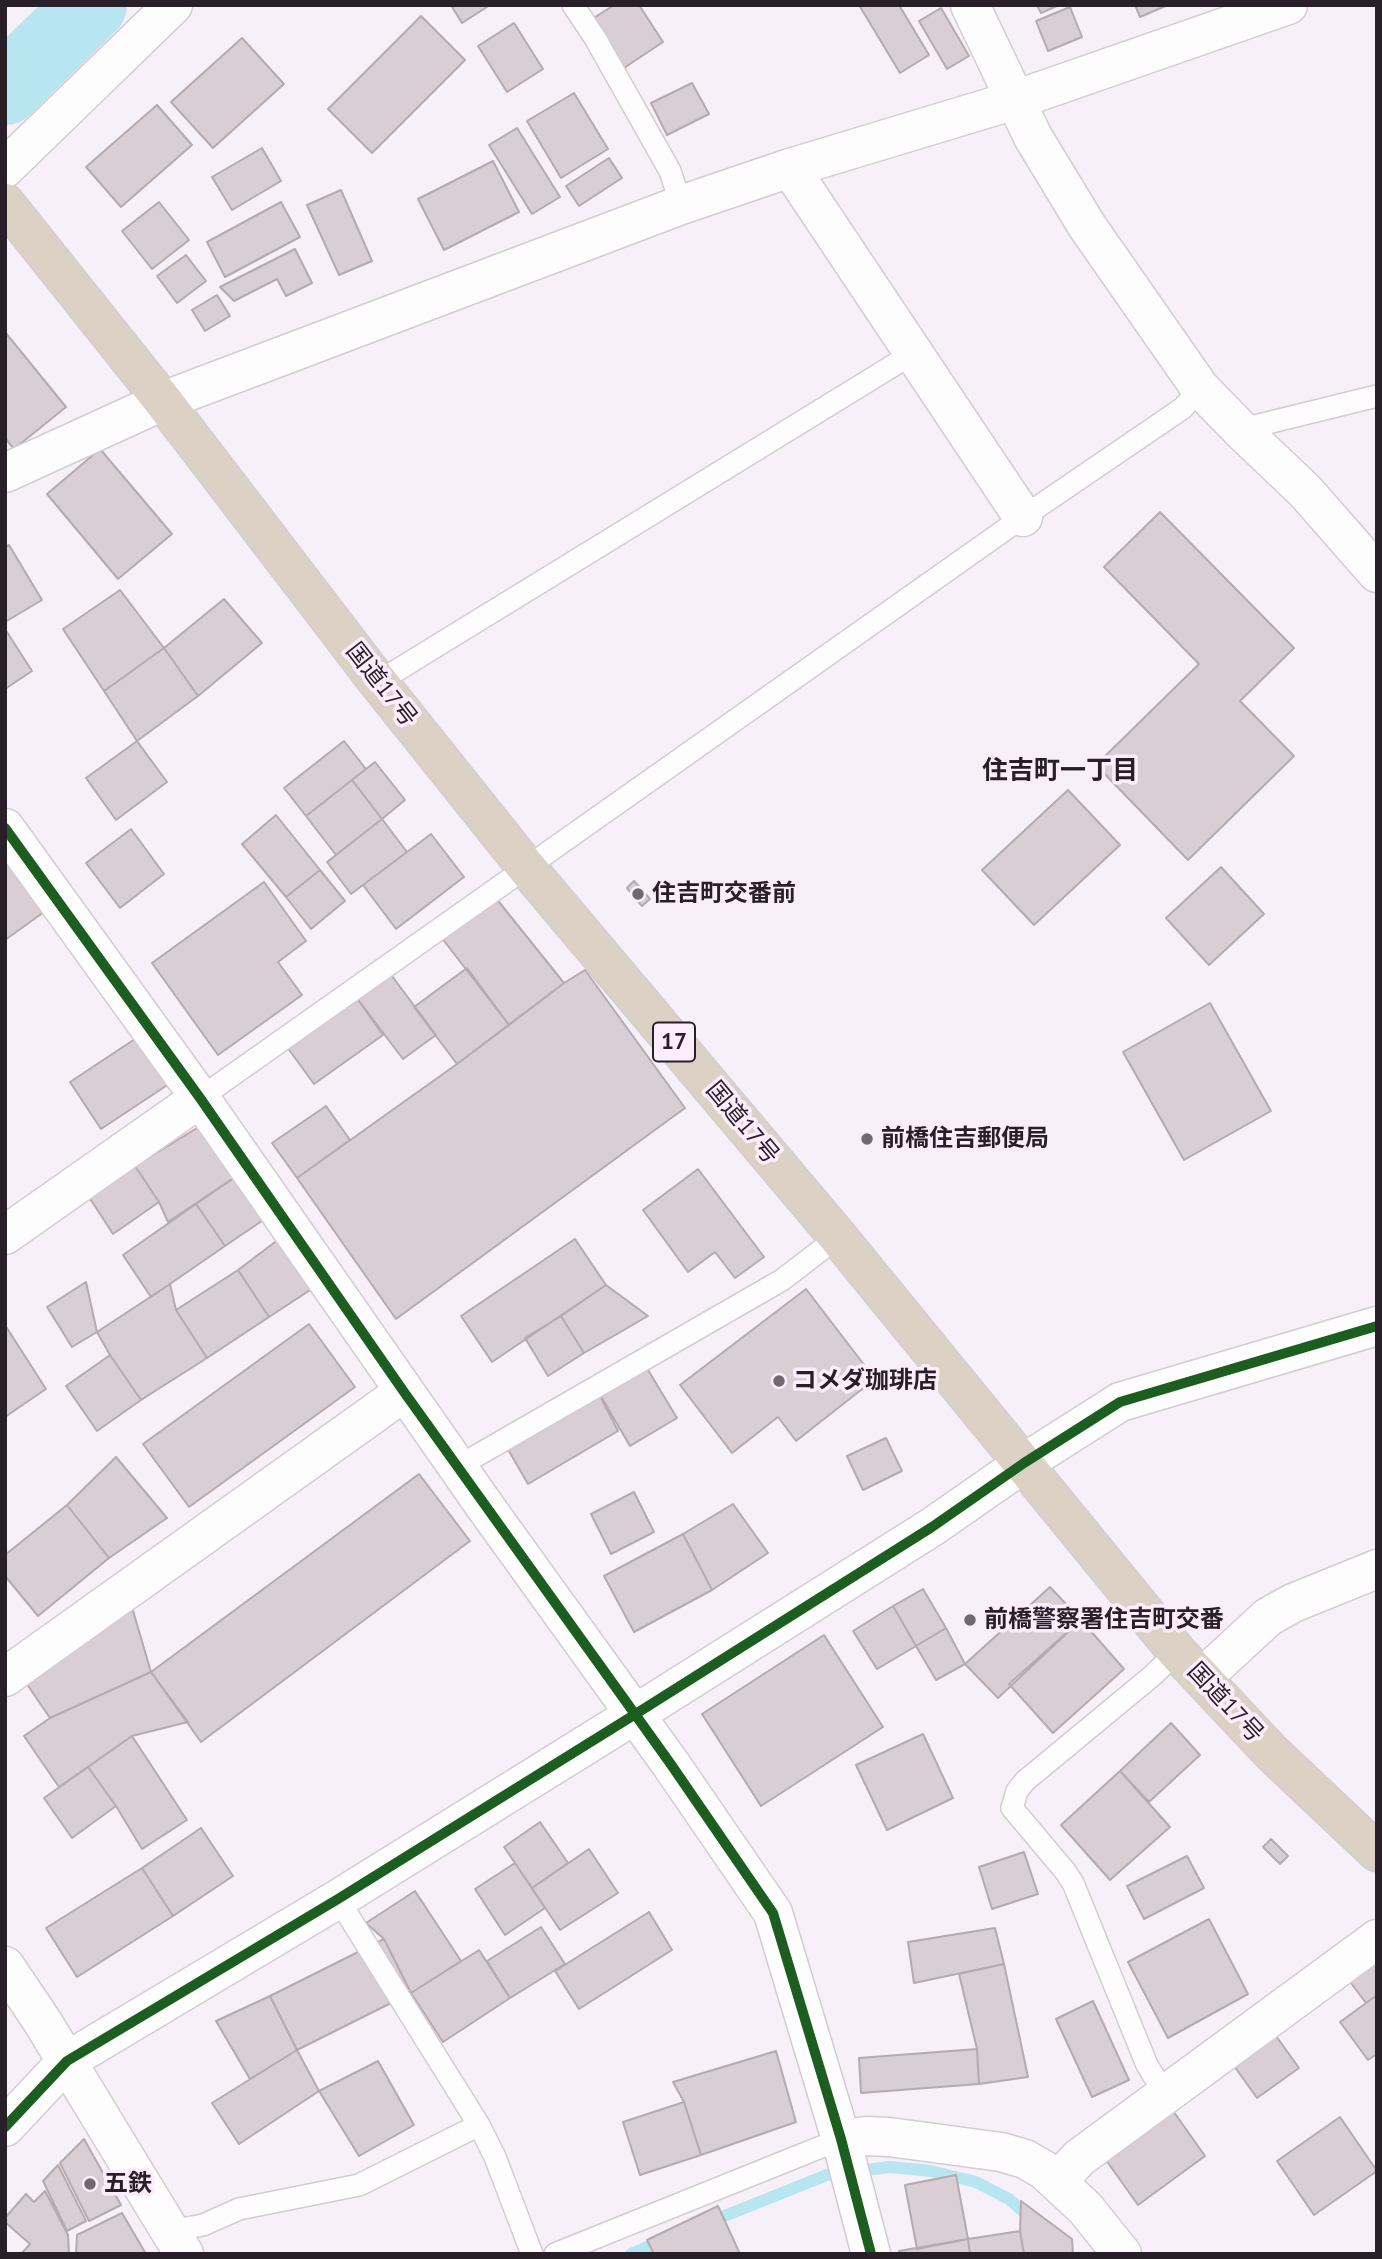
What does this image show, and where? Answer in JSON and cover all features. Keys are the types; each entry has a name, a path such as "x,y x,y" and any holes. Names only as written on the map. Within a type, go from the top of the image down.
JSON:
{"highway":[{"name":"国道17号","path":"5,203 163,401 378,682 526,867 838,1237 1189,1665 1272,1753 1377,1852"}],"street":[{"path":"5,168 173,5"},
{"path":"970,5 1033,137 1087,226 1200,388 1305,491 1377,573"},
{"path":"5,473 163,401 681,205 790,168 1015,100 1289,5"},
{"path":"790,168 1023,517"},
{"path":"5,828 200,1098 404,1392 773,1913 841,2139 871,2254"},
{"path":"5,1235 200,1098"},
{"path":"5,2127 67,2061 338,1899 634,1715 932,1527 1024,1463 1120,1402 1377,1326"},
{"path":"5,1677 404,1392"},
{"path":"1189,1665 1293,1603 1377,1569"},
{"path":"1058,2181 1079,2158 1377,1939"},
{"path":"5,1966 67,2061 177,2243"},
{"path":"841,2139 889,2137 1001,2152 1025,2160 1058,2181 1085,2208 1122,2254"}],"lane":[{"path":"573,5 595,38 670,172 681,205"},
{"path":"378,682 912,354"},
{"path":"200,1098 1023,517 1183,408 1200,388"},
{"path":"1245,434 1259,425 1377,396"},
{"path":"457,1467 782,1280 838,1237"},
{"path":"1166,2096 1147,2066 1073,1883 1012,1808 1017,1791 1025,1782 1152,1676 1189,1665"},
{"path":"338,1899 479,2126 495,2157 531,2254"},
{"path":"177,2243 203,2225 239,2209 359,2185 479,2126"},
{"path":"555,2254 841,2139"}],"building":[{"path":"451,5 490,5 462,23"},
{"path":"614,5 639,5 663,42 621,70 589,21"},
{"path":"859,5 899,5 929,55 900,73"},
{"path":"1037,5 1059,5 1041,13"},
{"path":"1135,5 1168,5 1140,17"},
{"path":"1070,7 1082,37 1048,51 1036,21"},
{"path":"941,8 969,56 947,69 919,21"},
{"path":"421,16 465,60 372,153 328,109"},
{"path":"514,23 543,69 507,92 478,46"},
{"path":"242,38 284,84 213,148 171,102"},
{"path":"692,83 709,114 667,135 651,103"},
{"path":"574,93 608,149 561,178 527,121"},
{"path":"157,105 192,145 121,207 86,167"},
{"path":"517,128 560,197 532,214 489,145"},
{"path":"262,148 281,181 232,210 212,177"},
{"path":"609,158 622,178 579,206 566,186"},
{"path":"493,161 519,212 444,250 418,199"},
{"path":"341,190 372,261 339,275 307,205"},
{"path":"159,202 189,240 152,269 122,231"},
{"path":"281,202 300,237 225,277 207,242"},
{"path":"295,249 312,283 286,296 277,279 234,301 220,287"},
{"path":"186,255 206,281 177,303 157,276"},
{"path":"217,295 230,316 205,331 192,310"},
{"path":"5,332 66,407 14,449 5,438"},
{"path":"100,449 172,534 118,579 47,494"},
{"path":"1160,512 1294,648 1240,701 1294,756 1188,860 1096,765 1199,664 1104,567"},
{"path":"9,545 42,600 5,622 5,547"},
{"path":"120,590 164,648 104,691 63,629"},
{"path":"224,599 262,643 198,696 164,648"},
{"path":"5,629 32,671 5,689"},
{"path":"164,648 198,696 137,741 104,691"},
{"path":"137,741 167,782 116,820 86,778"},
{"path":"344,741 366,769 306,816 284,788"},
{"path":"375,762 405,800 382,819 352,780"},
{"path":"352,780 382,819 336,855 306,816"},
{"path":"1068,790 1120,845 1034,925 982,870"},
{"path":"276,815 320,870 286,897 242,844"},
{"path":"382,819 407,852 351,894 327,862"},
{"path":"131,829 164,874 120,908 86,863"},
{"path":"431,834 464,877 396,929 363,885"},
{"path":"5,853 51,907 5,940"},
{"path":"1221,867 1264,914 1209,965 1166,918"},
{"path":"320,870 345,901 311,929 286,897"},
{"path":"634,881 650,899 642,906 627,888"},
{"path":"264,882 306,941 278,962 302,995 218,1055 152,963"},
{"path":"491,892 564,983 509,1025 438,933"},
{"path":"467,968 509,1025 457,1064 414,1007"},
{"path":"585,970 685,1108 396,1319 297,1178"},
{"path":"389,972 436,1035 403,1059 356,997"},
{"path":"356,997 383,1035 314,1084 287,1047"},
{"path":"1210,1003 1271,1111 1184,1160 1123,1052"},
{"path":"141,1035 172,1082 101,1129 70,1082"},
{"path":"326,1106 350,1140 297,1178 272,1143"},
{"path":"215,1117 250,1167 168,1222 159,1202 135,1166"},
{"path":"135,1166 159,1202 113,1234 89,1197"},
{"path":"250,1167 278,1210 225,1246 196,1204"},
{"path":"698,1169 764,1257 735,1278 715,1252 688,1272 643,1210"},
{"path":"196,1204 225,1246 151,1297 123,1255"},
{"path":"291,1230 327,1279 269,1317 238,1270"},
{"path":"575,1239 606,1285 492,1362 461,1316"},
{"path":"238,1270 269,1317 207,1358 176,1310"},
{"path":"86,1282 97,1332 72,1347 47,1307"},
{"path":"170,1284 176,1310 207,1358 141,1400 97,1332"},
{"path":"606,1285 648,1316 584,1353 561,1316"},
{"path":"806,1289 875,1379 796,1441 778,1417 732,1453 680,1385"},
{"path":"561,1316 584,1353 548,1376 525,1338"},
{"path":"309,1324 355,1387 189,1507 143,1444"},
{"path":"5,1325 46,1389 5,1417"},
{"path":"110,1355 141,1400 97,1431 66,1386"},
{"path":"642,1360 677,1418 630,1446 596,1388"},
{"path":"596,1388 618,1431 528,1484 502,1439"},
{"path":"886,1438 902,1471 863,1490 847,1456"},
{"path":"116,1457 167,1518 109,1558 67,1505"},
{"path":"419,1474 470,1541 201,1742 151,1672"},
{"path":"634,1492 654,1532 611,1554 591,1514"},
{"path":"733,1504 768,1553 712,1590 683,1534"},
{"path":"67,1505 109,1558 38,1616 5,1576 5,1555"},
{"path":"683,1534 712,1590 634,1632 604,1576"},
{"path":"1050,1587 1081,1620 998,1698 965,1664"},
{"path":"923,1589 946,1628 916,1646 893,1606"},
{"path":"129,1597 151,1672 50,1718 20,1674"},
{"path":"893,1606 916,1646 877,1669 853,1631"},
{"path":"1081,1620 1124,1669 1053,1733 1009,1684"},
{"path":"946,1628 965,1664 936,1680 916,1646"},
{"path":"824,1635 883,1727 761,1806 702,1714"},
{"path":"151,1672 188,1722 132,1736 59,1787 24,1736 50,1718"},
{"path":"1171,1723 1200,1755 1149,1802 1120,1771"},
{"path":"923,1734 953,1798 887,1830 856,1765"},
{"path":"132,1736 187,1820 142,1849 88,1767"},
{"path":"88,1767 116,1806 72,1838 44,1798"},
{"path":"1120,1771 1170,1827 1110,1880 1061,1825"},
{"path":"540,1822 568,1863 532,1888 504,1847"},
{"path":"201,1828 233,1876 173,1916 142,1868"},
{"path":"1271,1839 1288,1856 1280,1864 1263,1847"},
{"path":"589,1849 618,1893 560,1930 532,1888"},
{"path":"1024,1852 1038,1894 992,1909 979,1867"},
{"path":"1187,1856 1204,1888 1144,1919 1127,1886"},
{"path":"515,1863 545,1908 505,1935 475,1889"},
{"path":"142,1868 173,1916 77,1977 46,1928"},
{"path":"415,1891 461,1961 411,1993 384,1939 366,1923"},
{"path":"649,1912 672,1950 579,2009 555,1971"},
{"path":"1209,1919 1248,1994 1168,2038 1128,1962"},
{"path":"541,1927 565,1964 510,1998 487,1961"},
{"path":"995,1928 1004,1964 914,1983 908,1942"},
{"path":"384,1939 411,1993 297,2050 270,1996"},
{"path":"1377,1945 1377,1995 1366,2003 1342,1971"},
{"path":"479,1950 510,1998 443,2042 411,1993"},
{"path":"1004,1964 1028,2077 979,2084 977,2049 959,1974"},
{"path":"1377,1995 1377,2054 1368,2060 1340,2022"},
{"path":"270,1996 297,2050 250,2079 216,2021"},
{"path":"1093,2001 1129,2080 1092,2097 1056,2019"},
{"path":"1266,2022 1299,2068 1257,2098 1224,2052"},
{"path":"977,2049 979,2084 861,2093 859,2058"},
{"path":"297,2050 319,2091 239,2144 212,2103"},
{"path":"776,2051 796,2122 701,2155 684,2102 673,2082"},
{"path":"378,2061 414,2125 359,2156 319,2091"},
{"path":"1159,2091 1205,2156 1138,2205 1091,2139"},
{"path":"684,2102 701,2155 640,2175 623,2122"},
{"path":"1340,2117 1377,2171 1314,2215 1277,2161"},
{"name":"五鉄","path":"84,2139 121,2205 89,2221 60,2163"},
{"path":"58,2165 86,2221 67,2231 43,2181"},
{"path":"956,2175 968,2239 917,2249 905,2185"},
{"path":"45,2191 68,2235 69,2254 21,2254 30,2244 5,2222 5,2218 26,2194 34,2202"},
{"path":"1021,2201 1072,2239 1073,2254 1024,2254 1020,2231"},
{"path":"718,2206 740,2254 654,2254 647,2240"},
{"path":"122,2213 146,2254 76,2254 77,2235"},
{"path":"1020,2231 1024,2254 970,2254 968,2239"},
{"path":"968,2239 970,2254 899,2254 899,2251"}],"waterway":[{"path":"5,89 91,5"},
{"path":"707,2223 827,2175 890,2167 931,2171 976,2182 1009,2199 1033,2220"},
{"path":"631,2254 664,2240"}],"cycle path":[{"path":"5,828 200,1098 404,1392 670,1763 773,1913 841,2139 871,2254"},
{"path":"5,2127 67,2061 338,1899 634,1715 932,1527 1024,1463 1120,1402 1377,1326"}],"place":[{"name":"住吉町交番前","path":"638,894"},
{"name":"前橋住吉郵便局","path":"867,1139"},
{"name":"コメダ珈琲店","path":"779,1381"},
{"name":"前橋警察署住吉町交番","path":"970,1620"},
{"name":"五鉄","path":"90,2184"}],"district":[{"name":"住吉町一丁目","path":"1060,772"}]}
